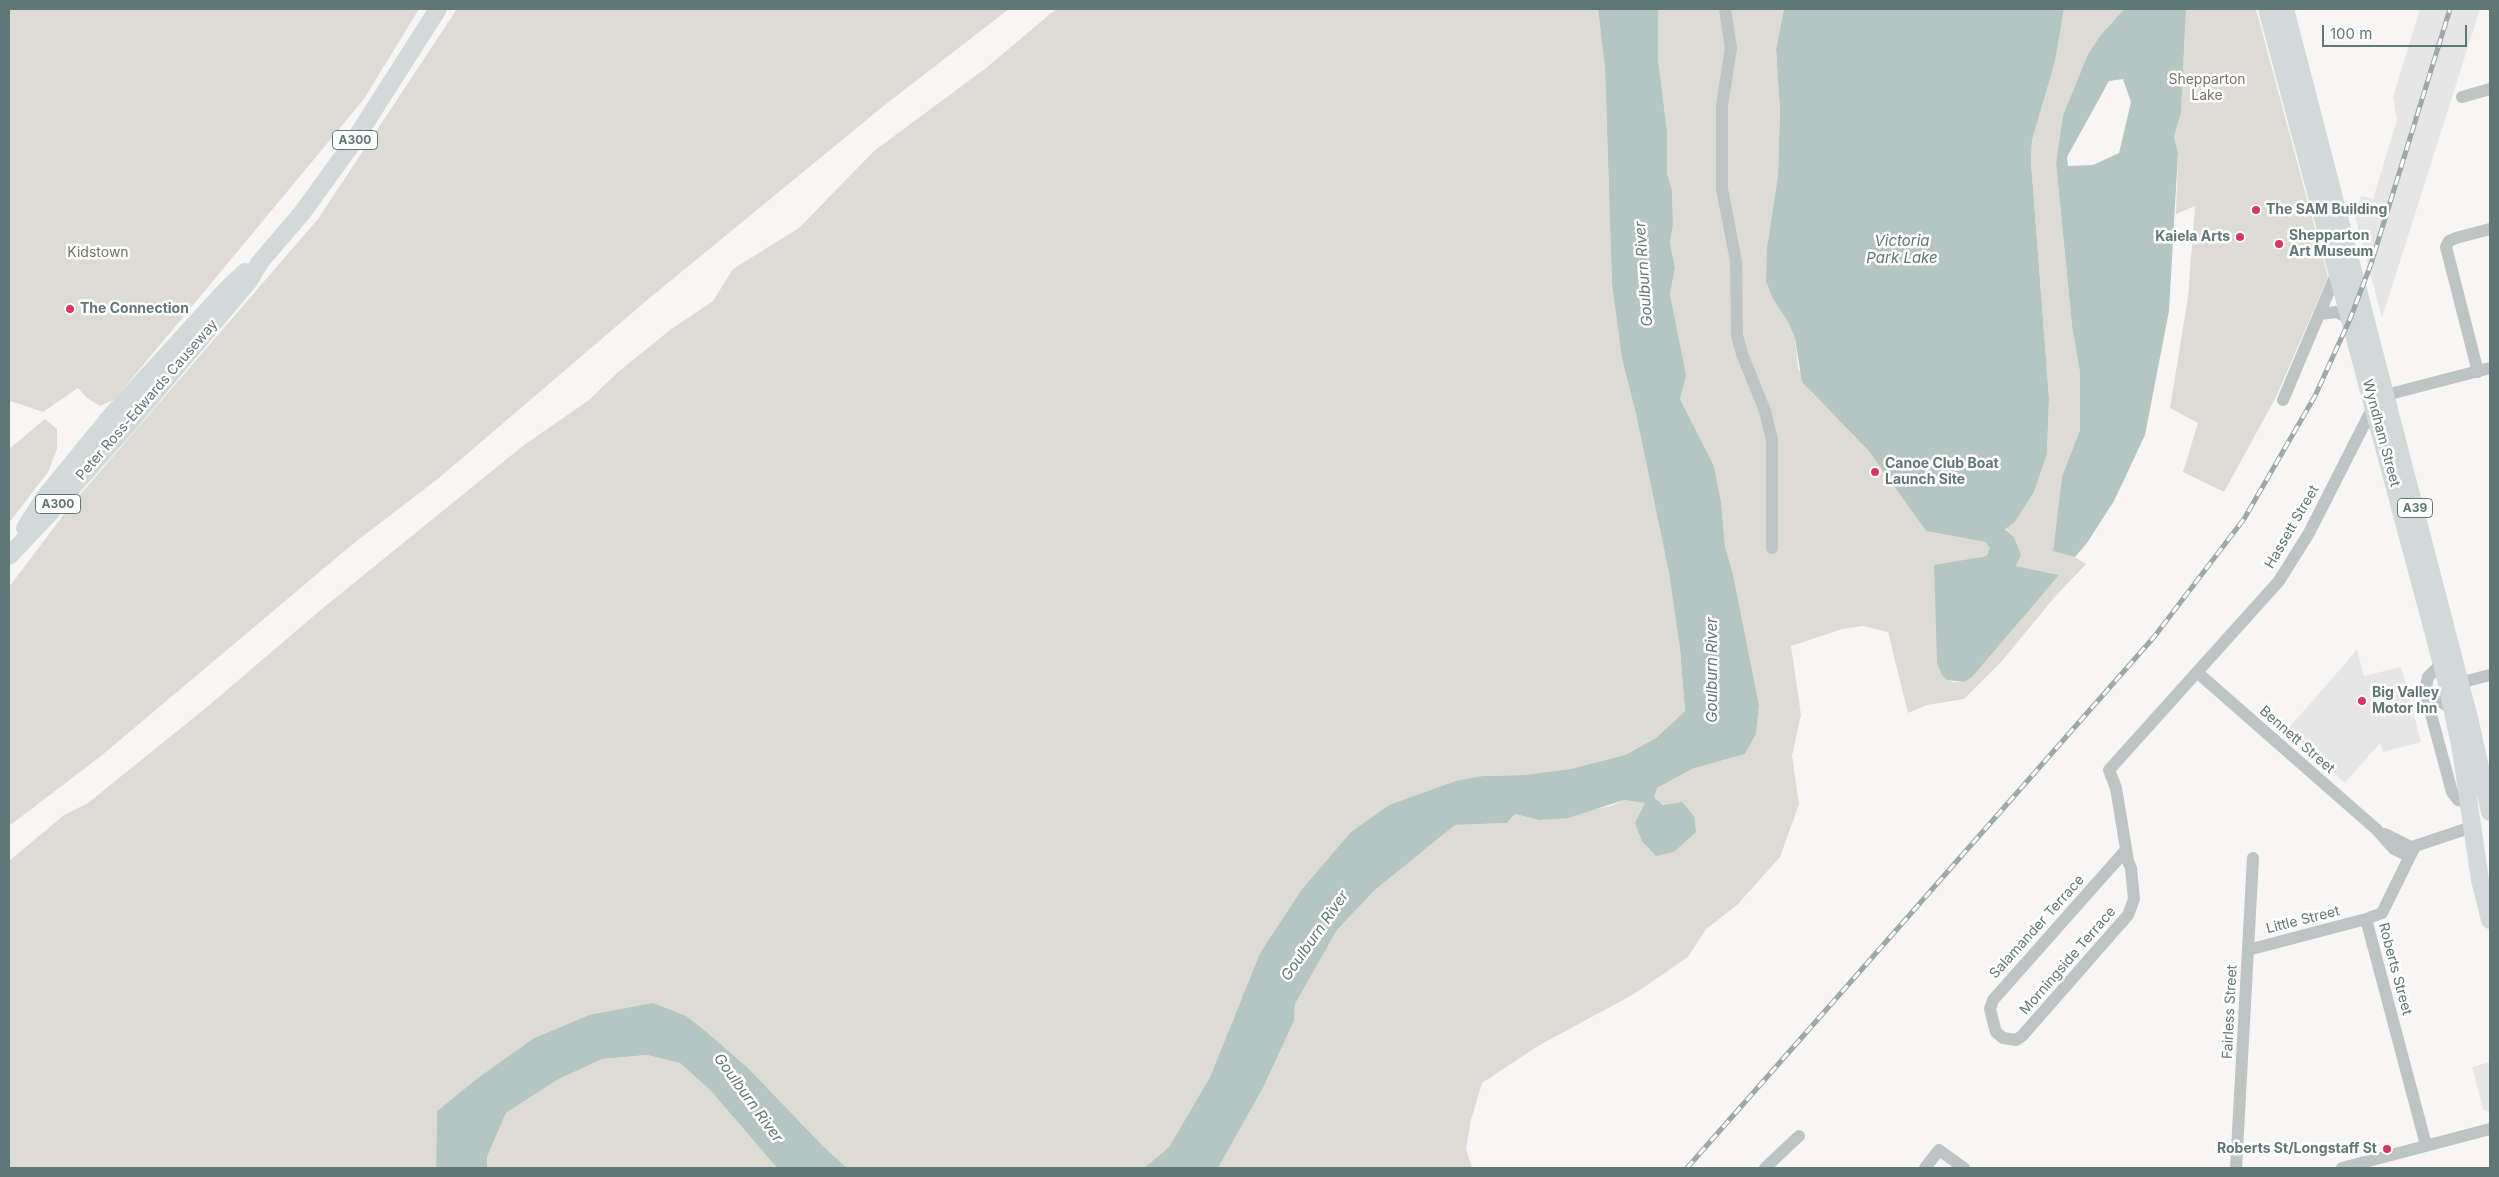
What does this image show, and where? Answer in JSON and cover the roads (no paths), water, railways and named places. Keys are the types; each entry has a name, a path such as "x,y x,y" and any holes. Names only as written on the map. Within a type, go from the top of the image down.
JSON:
{"highway":[{"name":"Peter Ross-Edwards Causeway","path":"9,556 46,518 105,450 228,296 242,274 260,262 302,213 342,160 438,9"},
{"name":"Wyndham Street","path":"2266,9 2336,236"},
{"name":"Wyndham Street","path":"2285,9 2344,270 2459,683 2490,812"},
{"name":"Wyndham Street","path":"2344,270 2350,319 2380,401 2453,709 2480,880 2490,920"},
{"name":"Peter Ross-Edwards Causeway","path":"9,552 45,497 91,440 228,296"},
{"path":"91,440 105,450"},
{"path":"2472,827 2490,820"}],"street":[{"path":"1725,9 1731,48 1722,105 1722,190 1736,261 1737,335 1742,354 1765,411 1772,440 1772,548"},
{"path":"2462,97 2490,89"},
{"path":"2380,401 2484,370 2446,246 2449,241 2456,238 2490,229"},
{"path":"2283,400 2319,314 2344,270"},
{"path":"2319,314 2337,312 2350,319"},
{"name":"Hassett Street","path":"2198,673 2279,580 2309,533 2380,401"},
{"path":"2442,663 2431,672 2426,682 2428,700 2452,792 2458,800 2469,802"},
{"name":"Bennett Street","path":"2198,673 2376,829 2394,849 2411,852"},
{"name":"Morningside Terrace","path":"1996,1032 2003,1038 2016,1040 2022,1036 2128,915 2134,899 2132,868 2126,850 2116,788 2109,770 2198,673"},
{"path":"2459,683 2490,675"},
{"path":"2428,700 2441,702 2453,709"},
{"path":"2411,852 2423,842 2462,832 2472,827"},
{"name":"Salamander Terrace","path":"1996,1032 1990,1009 1993,1000 2126,850"},
{"name":"Roberts Street","path":"2411,852 2382,913 2366,919 2426,1146"},
{"name":"Fairless Street","path":"2236,1168 2253,858"},
{"name":"Little Street","path":"2248,950 2366,919"},
{"path":"2342,1168 2490,1128"},
{"path":"1765,1168 1800,1136"},
{"path":"1924,1168 1939,1150 1964,1168"}],"water":[{"name":"Goulburn River","path":"1598,9 1658,9 1658,58 1667,131 1667,173 1672,190 1673,225 1670,243 1675,268 1670,294 1686,375 1680,399 1714,466 1721,501 1725,546 1733,574 1759,705 1756,734 1745,754 1692,769 1657,788 1654,797 1663,805 1682,802 1694,816 1696,832 1674,852 1656,856 1642,841 1635,823 1645,803 1624,800 1568,818 1539,820 1515,814 1507,823 1455,825 1375,890 1337,930 1295,1004 1294,1021 1263,1088 1218,1168 1144,1168 1169,1147 1210,1077 1260,953 1302,889 1350,833 1389,805 1456,781 1483,776 1524,775 1570,769 1625,755 1656,738 1685,711 1680,649 1669,573 1636,414 1622,359 1612,285 1605,68"},
{"name":"Victoria Park Lake","path":"1784,9 2064,9 2055,62 2032,140 2031,162 2049,398 2047,454 2034,492 2015,522 2005,529 2014,537 2021,555 2016,566 2059,575 1972,677 1964,682 1947,680 1942,675 1937,663 1934,565 1982,557 1987,555 1990,548 1985,542 1926,531 1868,450 1802,382 1795,338 1788,322 1773,299 1766,281 1767,247 1778,176 1780,111 1776,49"},
{"path":"2124,9 2186,9 2181,113 2174,137 2178,153 2169,311 2145,435 2114,501 2087,543 2075,557 2053,551 2062,476 2080,430 2080,373 2072,326 2056,163 2063,115 2088,54 2100,36","holes":["2123,79 2131,102 2119,153 2093,165 2068,166 2067,157 2109,81"]},
{"name":"Goulburn River","path":"653,1003 686,1016 709,1034 748,1068 823,1146 847,1168 777,1168 711,1091 680,1063 647,1055 602,1059 557,1080 506,1113 487,1157 487,1168 436,1168 437,1111 479,1077 534,1038 589,1015"}],"railway":[{"path":"1687,1168 2154,637 2244,519 2315,396 2350,319 2371,264 2450,9"}],"place":[{"name":"The SAM Building","path":"2256,210"},
{"name":"Kaiela Arts","path":"2240,237"},
{"name":"Shepparton Art Museum","path":"2279,244"},
{"name":"The Connection","path":"70,309"},
{"name":"Canoe Club Boat Launch Site","path":"1875,472"},
{"name":"Big Valley Motor Inn","path":"2362,701"},
{"name":"Roberts St/Longstaff St","path":"2387,1149"}],"park label":[{"name":"Shepparton Lake","path":"2207,88"},
{"name":"Kidstown","path":"98,253"}]}
